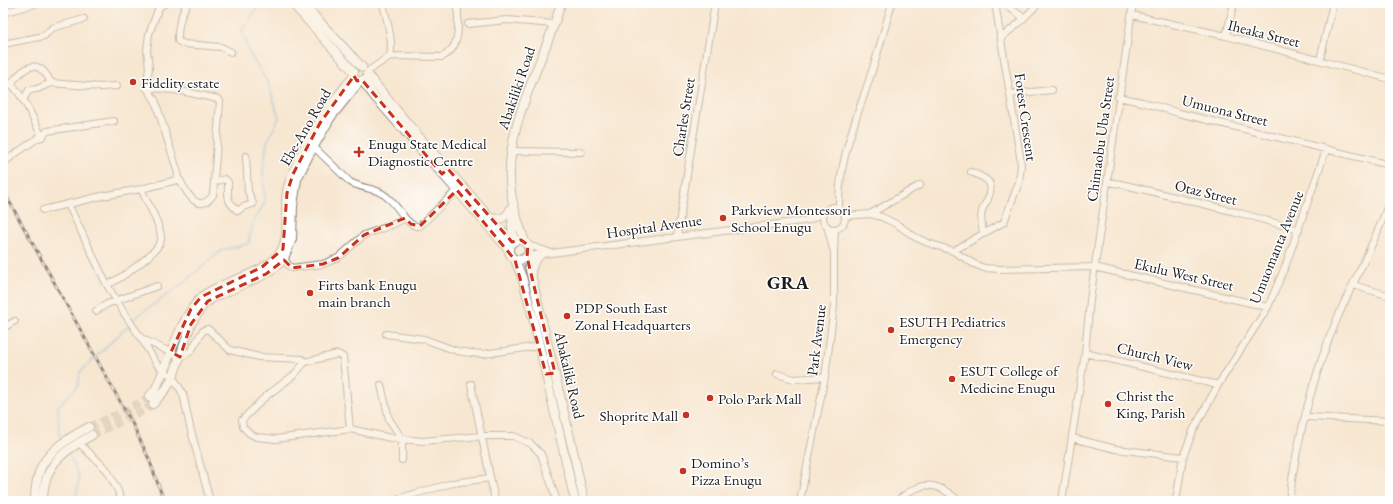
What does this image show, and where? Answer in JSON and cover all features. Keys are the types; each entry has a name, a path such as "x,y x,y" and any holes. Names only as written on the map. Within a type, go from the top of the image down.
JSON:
{"main road":[{"path":"292,3 361,75"},
{"path":"302,3 361,75 374,96 513,242"},
{"name":"Abakiliki Road","path":"513,207 510,180 510,151 517,123 561,3"},
{"name":"Ebe-Ano Road","path":"361,75 331,117 299,174 295,185 292,239 284,258 266,274 204,304 191,324 173,377 162,394 151,400 191,309 202,297 274,260 282,249 285,237 286,199 293,174 305,147 337,98 361,75"},
{"path":"445,171 457,190 509,250 510,255 515,260 522,260 527,256 529,250 513,207"},
{"path":"490,218 504,218 513,207"},
{"path":"509,250 513,242 513,207"},
{"path":"513,242 519,240 527,244"},
{"path":"531,271 534,262 541,254"},
{"name":"Abakaliki Road","path":"527,256 584,501"},
{"name":"Abakaliki Road","path":"515,260 522,277 540,346 575,501"},
{"path":"546,374 555,373"},
{"path":"35,501 36,486 41,467 45,461 66,446 90,431 78,442 66,446 57,458 48,473 44,484 43,501"}],"street":[{"path":"3,13 38,3"},
{"path":"166,3 159,7 149,34 149,68 146,87 155,100 178,173 177,180"},
{"path":"187,3 182,14 178,30 178,40 184,44 221,47 231,52"},
{"path":"383,3 391,45 390,56"},
{"path":"361,75 390,56 442,57 450,53 457,42 458,3"},
{"name":"Charles Street","path":"677,236 715,3"},
{"path":"836,207 840,191 847,142 870,78 892,3"},
{"name":"Forest Crescent","path":"953,251 1004,222 1013,201 1020,176 1020,156 995,3"},
{"path":"1003,3 1024,18"},
{"path":"1000,38 1039,3"},
{"name":"Chimaobu Uba Street","path":"1062,501 1085,353 1094,267 1133,3"},
{"path":"1226,36 1234,3"},
{"path":"1320,60 1334,3"},
{"name":"Iheaka Street","path":"1132,15 1226,36 1390,79"},
{"path":"3,44 44,36 52,28 84,19"},
{"path":"468,24 507,20 554,24"},
{"path":"11,84 17,75 30,66 38,66 48,76 51,82"},
{"path":"23,100 29,90 37,89 51,82 101,87 117,86"},
{"path":"3,83 11,84 23,100 42,137"},
{"path":"43,210 177,180 180,180 192,199 197,203 204,204 209,201 213,195 220,101 218,99 181,91 146,87"},
{"path":"1010,94 1052,90"},
{"name":"Umuona Street","path":"1118,97 1390,165"},
{"path":"3,164 38,138 42,137 47,131 114,121"},
{"path":"314,147 350,182 377,191 386,196 405,218 416,227 420,226 457,190"},
{"name":"Umuomanta Avenue","path":"1176,501 1183,458 1193,431 1218,385 1268,307 1299,230 1326,150"},
{"path":"510,151 581,152"},
{"path":"214,182 225,179 228,182 229,204 238,211 243,207 253,204 248,191 246,156"},
{"path":"971,172 988,181 990,186 990,191 981,216 983,233"},
{"name":"Otaz Street","path":"1107,182 1121,184 1240,213 1299,230"},
{"path":"845,216 870,214 920,185"},
{"path":"108,285 131,271 158,246 161,240 160,231 141,189"},
{"path":"1289,501 1300,440 1312,390 1321,362 1337,320 1390,202"},
{"path":"68,204 124,314 153,358 164,371 173,377 183,394 189,423 210,501"},
{"path":"836,207 844,212 845,216 843,224 840,228 835,229 809,220 824,212 828,208 836,207"},
{"path":"824,212 823,219 834,252"},
{"name":"Ekulu West Street","path":"870,214 890,220 915,237 953,251 974,264 984,268 1094,267 1268,307"},
{"path":"284,258 288,265 292,268 323,264 338,258 364,235 392,225 405,218"},
{"name":"Hospital Avenue","path":"527,256 809,220"},
{"path":"834,252 835,229"},
{"path":"527,244 551,253"},
{"name":"Park Avenue","path":"800,501 825,377 834,306 834,252"},
{"path":"1353,285 1390,296"},
{"path":"96,311 116,300 157,286"},
{"path":"3,328 15,321"},
{"path":"141,338 180,357 192,350 202,332 208,329 230,350 259,357 302,359 305,362"},
{"path":"386,334 424,339 457,351 471,353 484,354 540,346"},
{"name":"Church View","path":"1085,353 1218,385"},
{"path":"350,429 342,356 338,354 305,362 294,375 266,397 242,420 243,427 256,437 276,439 350,429 391,438 423,441 482,436 514,436 536,448 543,459 557,501"},
{"path":"777,374 794,379 825,377"},
{"path":"471,384 495,501"},
{"path":"382,385 389,419 402,439 402,460"},
{"path":"1306,417 1390,421"},
{"path":"1072,438 1116,449 1183,458"},
{"path":"78,442 107,470 118,491 120,501"},
{"path":"394,500 453,483 490,478"},
{"path":"897,501 915,488 927,485 941,488 959,501"}],"highlighted area":[{"path":"354,76 357,81 362,80 442,174 448,169 512,242 521,240 528,245 527,257 555,373 546,374 515,260 457,190 420,226 411,224 405,218 364,235 338,258 323,264 292,268 284,260 266,274 208,301 191,324 180,357 171,352 191,309 201,297 262,267 283,249 287,193 293,174 320,123"}],"waterway":[{"path":"132,322 140,314 176,289 222,250 248,244 253,222 265,203 263,171 267,142 279,118 269,85 250,54 242,31 260,3"},
{"path":"62,440 59,434 58,406 78,386 80,372 129,325"},
{"path":"69,454 79,477 76,501"}],"tunnel":[{"path":"89,427 129,409 149,397"},
{"path":"92,435 145,410 153,404"}],"railway":[{"path":"3,190 132,423 149,459 164,501"}],"place":[{"name":"Fidelity estate","path":"133,82"},
{"name":"Enugu State Medical Diagnostic Centre","path":"359,152"},
{"name":"Parkview Montessori School Enugu","path":"723,218"},
{"name":"Firts bank Enugu main branch","path":"310,293"},
{"name":"PDP South East Zonal Headquarters","path":"567,316"},
{"name":"ESUTH Pediatrics Emergency","path":"891,330"},
{"name":"ESUT College of Medicine Enugu","path":"952,379"},
{"name":"Polo Park Mall","path":"710,398"},
{"name":"Christ the King, Parish","path":"1108,404"},
{"name":"Shoprite Mall","path":"686,415"},
{"name":"Domino’s Pizza Enugu","path":"683,471"}],"district":[{"name":"GRA","path":"788,282"}]}
